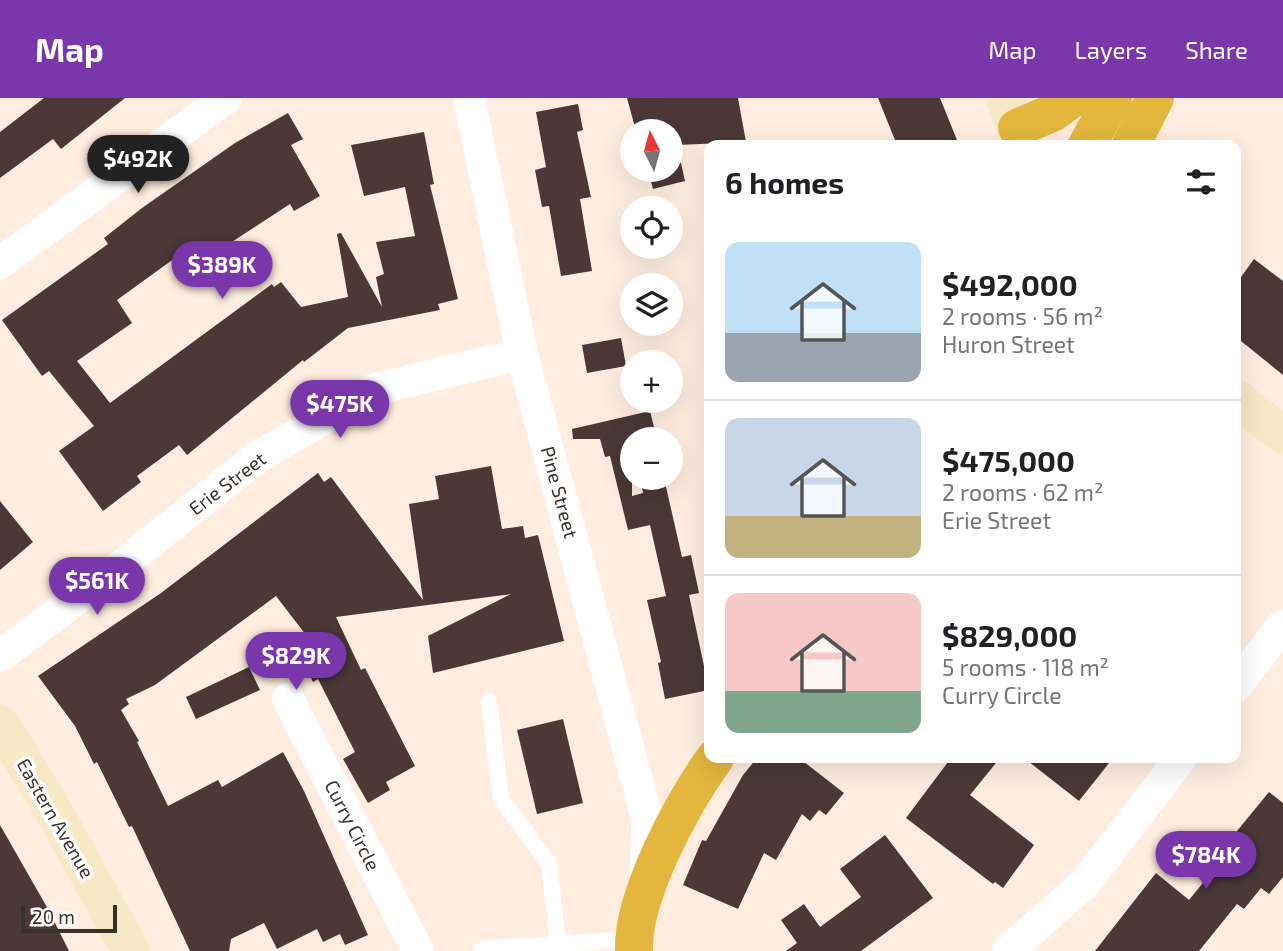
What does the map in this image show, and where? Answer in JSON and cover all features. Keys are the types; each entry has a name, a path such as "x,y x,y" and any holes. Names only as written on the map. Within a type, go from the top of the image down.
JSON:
{"highway":[{"path":"1015,124 1054,112 1073,98"},
{"path":"1090,140 1113,98"},
{"path":"1134,140 1155,98"},
{"path":"634,945 646,884 701,777 711,763"}],"main road":[{"path":"1241,402 1283,435"},
{"name":"Eastern Avenue","path":"0,723 49,803 131,951"}],"street":[{"path":"0,263 226,98"},
{"name":"Pine Street","path":"469,98 522,354 647,818 646,884"},
{"name":"Erie Street","path":"0,656 108,576 256,458 375,389 522,354"},
{"path":"1241,680 1283,625"},
{"name":"Curry Circle","path":"288,699 418,951"},
{"path":"1008,951 1085,883 1177,763"}],"lane":[{"path":"489,702 501,799 549,863 558,944"},
{"path":"481,949 558,944 634,945"}],"building":[{"path":"44,98 125,98 61,149 53,139 0,178 0,132"},
{"path":"627,98 738,98 746,140 704,140 704,144 683,145 683,119 633,119"},
{"path":"878,98 940,98 957,140 895,140"},
{"path":"578,104 583,130 577,132 591,197 580,199 592,271 561,276 549,206 542,207 535,170 546,167 536,112"},
{"path":"288,113 303,139 291,145 320,196 294,211 290,204 184,273 175,258 117,300 132,323 77,361 110,403 272,284 274,287 281,282 301,307 348,297 337,234 341,233 382,307 376,277 384,274 376,242 415,236 405,187 364,196 351,145 424,132 434,184 430,185 458,299 438,304 440,310 348,328 304,362 303,360 187,455 179,445 137,476 141,482 103,511 59,451 94,426 49,371 42,376 2,320 108,244 104,238 142,208 235,143"},
{"path":"651,182 681,182 653,189"},
{"path":"1254,259 1283,281 1283,375 1241,341 1241,277"},
{"path":"621,338 623,350 620,350 620,367 587,373 582,345"},
{"path":"650,413 654,427 620,427 620,490 632,490 632,496 643,493 642,490 667,490 682,557 691,555 699,593 689,595 704,666 704,691 665,699 658,663 661,662 647,600 666,596 650,525 628,530 610,456 605,457 600,439 573,439 572,429"},
{"path":"491,466 502,529 523,526 525,538 538,535 564,641 433,673 428,636 511,594 336,617 361,670 365,668 415,766 386,782 390,790 368,803 343,759 355,752 318,679 313,682 295,645 309,639 276,596 155,685 126,699 129,704 121,710 139,741 137,742 168,806 218,780 222,787 283,752 304,791 368,935 345,945 340,934 323,942 317,929 277,949 264,923 231,939 229,951 190,951 132,826 129,827 97,762 94,764 75,726 38,676 161,593 318,473 324,482 331,477 423,600 409,504 439,499 435,476"},
{"path":"0,501 33,542 0,570"},
{"path":"249,667 260,690 196,719 186,697"},
{"path":"563,719 583,803 537,814 517,730"},
{"path":"753,763 805,763 844,793 826,815 819,810 810,821 802,814 776,860 764,853 738,909 683,885 702,840 706,841 743,775"},
{"path":"947,763 996,763 970,795 1034,845 1003,888 995,882 993,884 906,818"},
{"path":"1030,763 1109,763 1079,801"},
{"path":"1269,792 1283,803 1283,877 1269,894 1261,888 1244,909 1237,904 1199,951 1095,951 1156,873 1189,900 1228,852 1223,848"},
{"path":"0,825 48,909 69,951 0,951"},
{"path":"885,835 933,898 861,951 786,951 797,943 781,920 804,904 820,927 861,897 840,869"}]}
